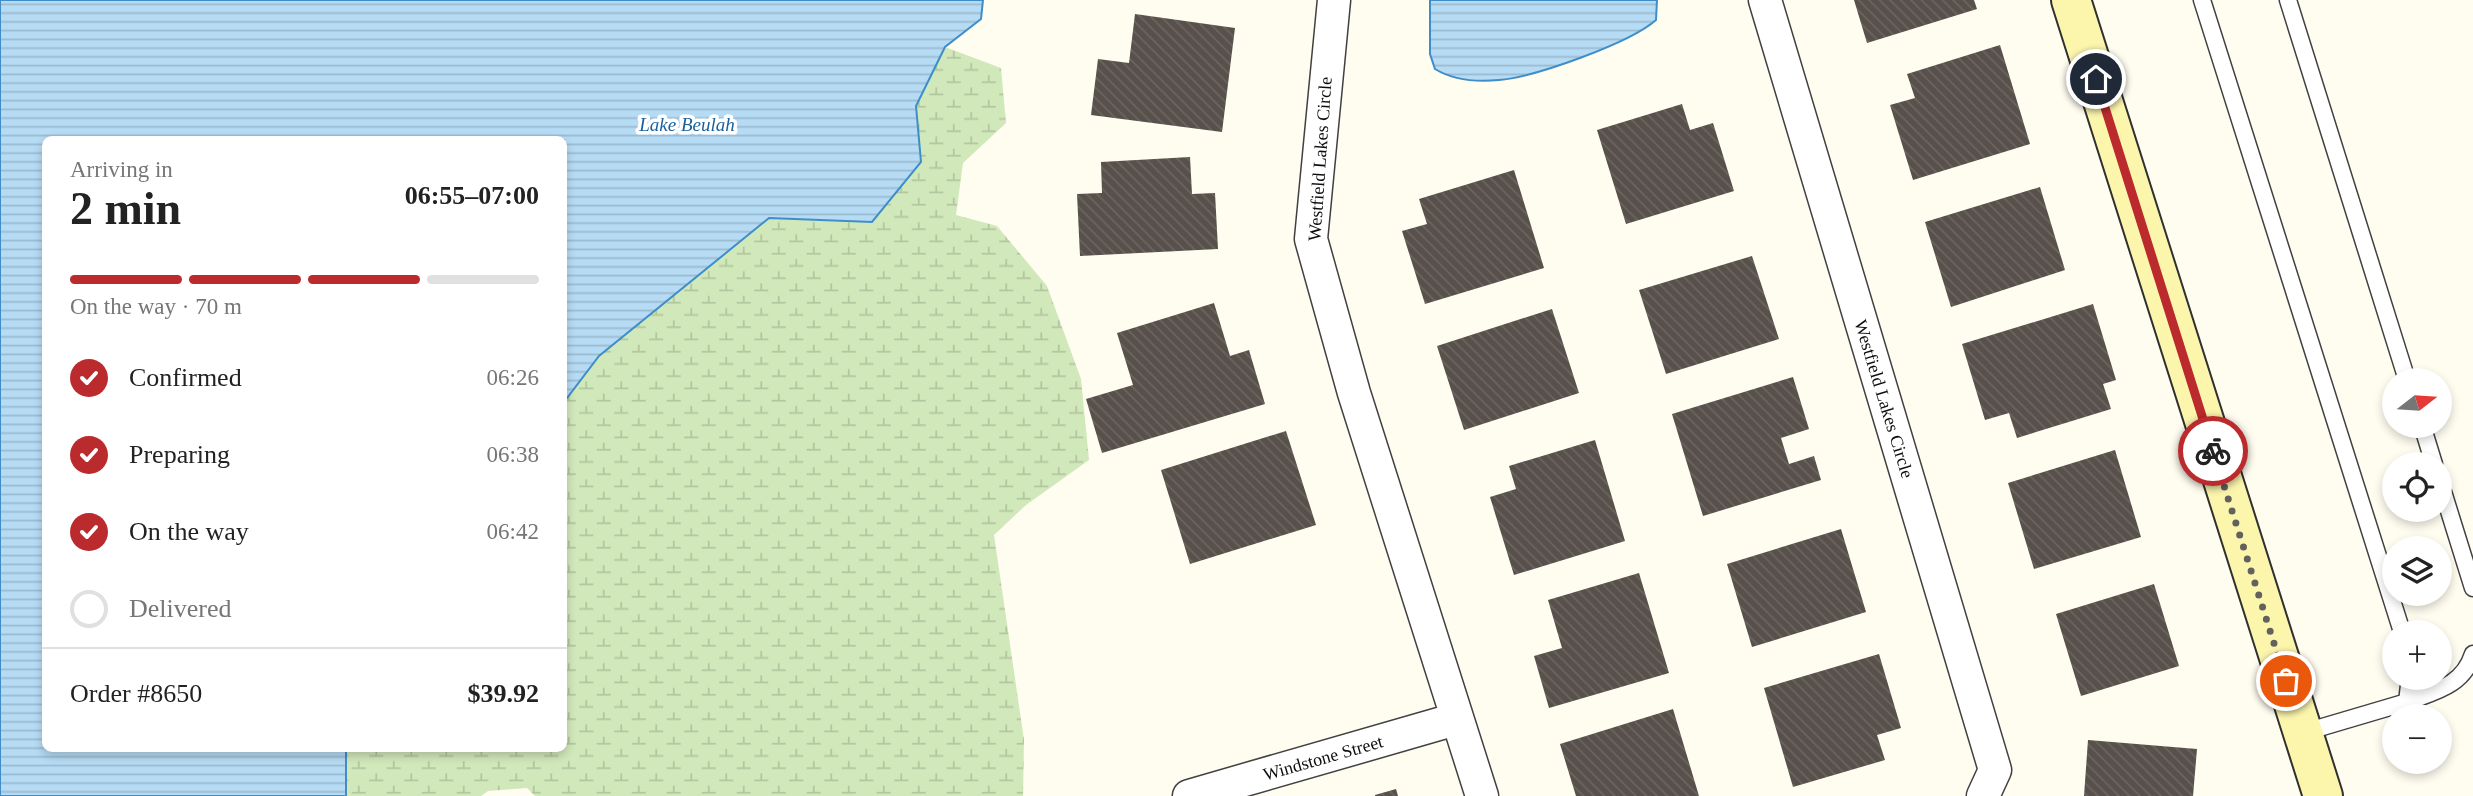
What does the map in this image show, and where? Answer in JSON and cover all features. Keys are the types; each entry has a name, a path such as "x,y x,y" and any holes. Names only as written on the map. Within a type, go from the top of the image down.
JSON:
{"street":[{"name":"Westfield Lakes Circle","path":"1334,0 1311,239 1354,393 1482,796"},
{"name":"Westfield Lakes Circle","path":"1766,0 1995,770 1983,796"},
{"path":"2071,0 2323,796"},
{"name":"Windstone Street","path":"1189,796 1456,719"}],"lane":[{"path":"2202,0 2398,620"},
{"path":"2288,0 2403,368"},
{"path":"2452,521 2473,588"},
{"path":"2302,733 2407,702 2455,683 2470,665 2473,654"},
{"path":"2407,702 2408,690"}],"green space":[{"path":"945,47 1001,68 1006,123 963,163 956,215 997,226 1047,286 1081,379 1089,460 1026,505 994,535 1024,740 1023,796 535,796 527,788 488,791 481,796 346,796 346,752 567,752 567,398 599,356 769,218 872,222 921,162 916,107"}],"water":[{"name":"Lake Beulah","path":"0,0 983,0 981,19 945,47 916,106 921,162 872,222 769,218 599,356 567,398 567,136 42,136 42,752 346,752 346,796 0,796"},
{"path":"1430,0 1657,0 1656,20 1626,39 1535,73 1483,81 1458,78 1435,69 1430,54"}],"building":[{"path":"1854,0 1974,0 1977,9 1867,43"},
{"path":"1135,14 1235,28 1222,132 1091,115 1098,59 1129,63"},
{"path":"2000,45 2030,144 1913,180 1890,105 1915,98 1907,74"},
{"path":"1682,104 1690,130 1713,123 1734,191 1626,224 1597,130"},
{"path":"1190,157 1192,194 1215,193 1218,249 1080,256 1077,194 1102,193 1101,162"},
{"path":"1514,170 1544,268 1425,304 1402,231 1427,224 1419,199"},
{"path":"2040,187 2065,270 1951,307 1925,222"},
{"path":"1752,256 1779,339 1666,374 1639,290"},
{"path":"1214,303 1230,356 1249,350 1265,404 1102,453 1086,399 1133,385 1117,333"},
{"path":"2093,304 2116,380 2103,384 2111,409 2017,438 2009,413 1985,420 1962,344"},
{"path":"1552,309 1579,393 1464,430 1437,346"},
{"path":"1793,377 1809,429 1781,438 1789,464 1814,456 1821,480 1703,516 1672,414"},
{"path":"1286,431 1316,525 1190,564 1161,470"},
{"path":"1595,440 1625,541 1514,575 1490,497 1516,489 1509,466"},
{"path":"2115,450 2141,537 2034,569 2008,483"},
{"path":"1841,529 1866,612 1752,647 1727,564"},
{"path":"1639,573 1669,673 1549,708 1534,656 1562,648 1548,600"},
{"path":"2154,584 2179,666 2081,696 2056,614"},
{"path":"1879,654 1901,728 1877,735 1885,760 1793,787 1764,688"},
{"path":"1673,709 1699,796 1576,796 1560,744"},
{"path":"2088,740 2197,749 2193,796 2084,796"},
{"path":"1396,789 1398,796 1375,796 1375,795"}],"way so far":[{"path":"2213,451 2286,681"}],"route":[{"path":"2096,79 2213,451"}]}
